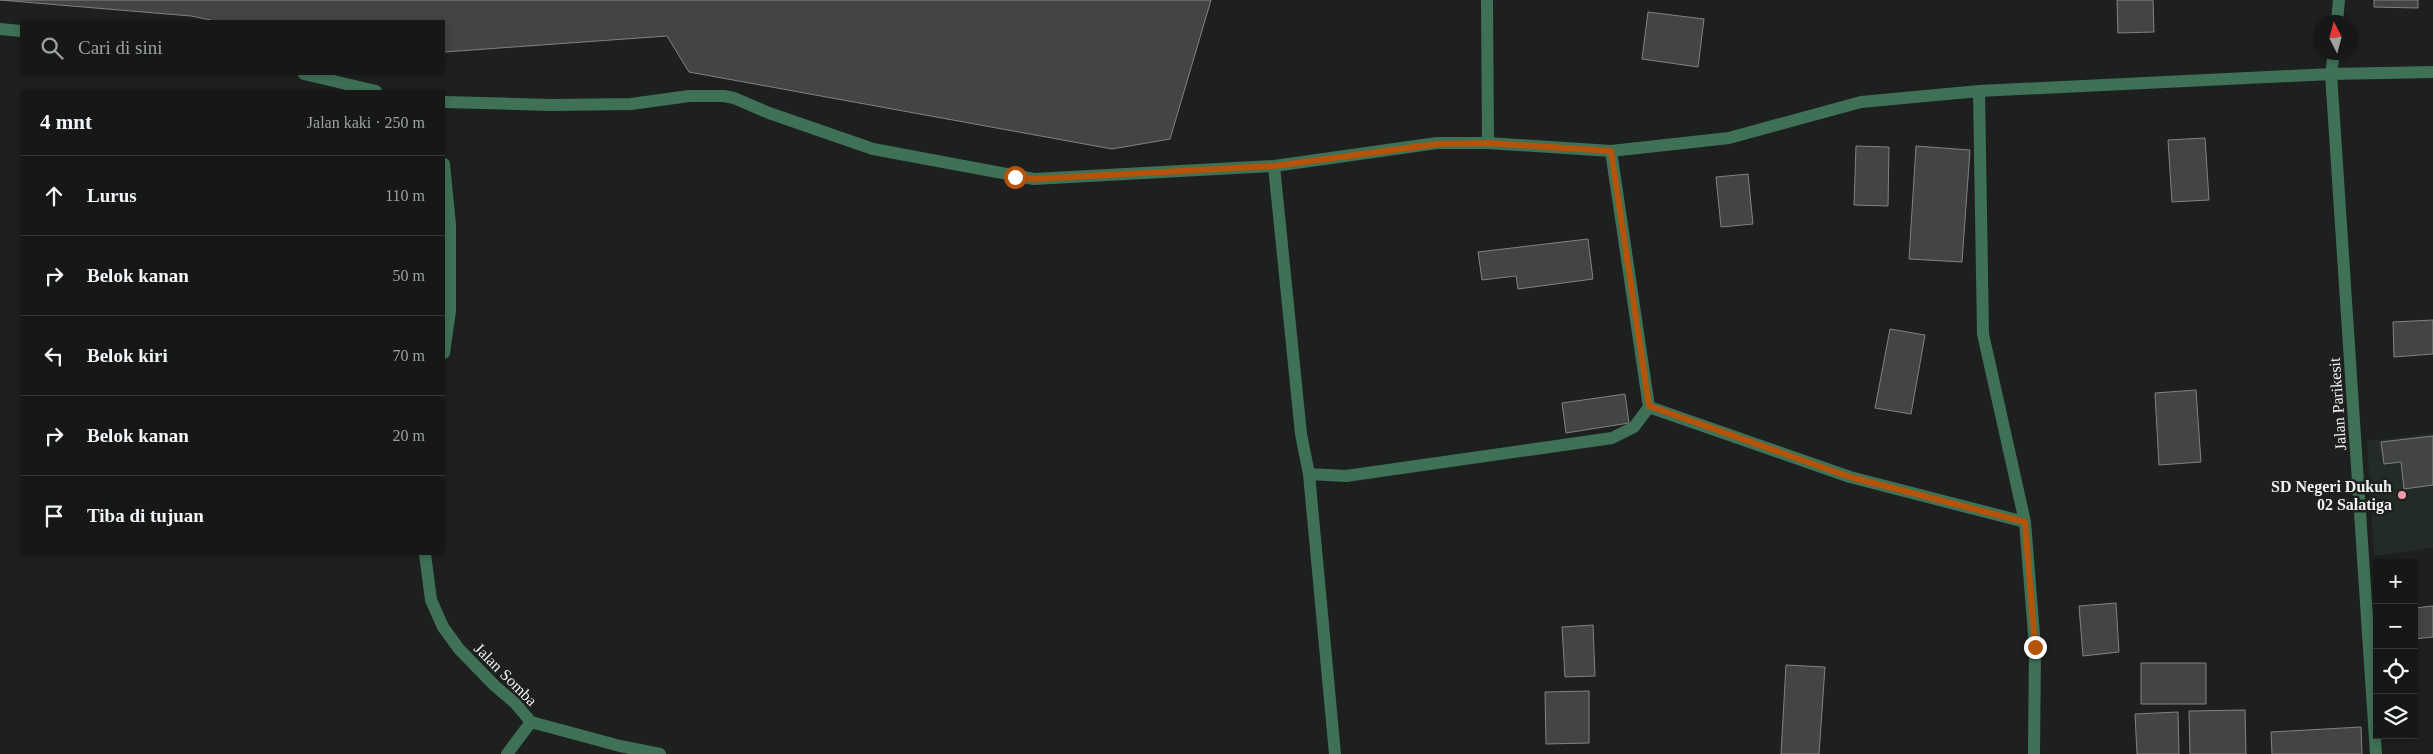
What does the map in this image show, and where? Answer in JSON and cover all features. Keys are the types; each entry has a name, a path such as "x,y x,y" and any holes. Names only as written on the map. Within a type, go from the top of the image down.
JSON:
{"street":[{"path":"1487,0 1488,143"},
{"path":"2338,15 2339,0"},
{"path":"0,29 20,31"},
{"name":"Jalan Parikesit","path":"2333,60 2331,74 2376,754"},
{"path":"445,102 578,105 631,104 688,96 724,96 873,149 1034,179 1274,166 1420,145 1488,143 1611,151 1729,138 1861,102 1979,92 2331,74 2433,72"},
{"path":"308,75 372,90"},
{"path":"1979,92 1983,334 2025,522 2035,647 2034,754"},
{"path":"1309,474 1346,476 1612,438 1634,427 1649,406 1611,151"},
{"path":"1274,166 1301,434 1309,474 1335,754"},
{"path":"445,174 450,225 450,311 445,346"},
{"path":"1649,406 1850,477 2025,522"},
{"name":"Jalan Somba","path":"425,555 430,600 443,627 464,655 515,703 530,722 620,746 660,754"},
{"path":"507,754 530,722"}],"shaded area":[{"name":"SD Negeri Dukuh 02 Salatiga","path":"2433,433 2433,548 2374,556 2367,441"}],"building":[{"path":"0,0 1211,0 1170,139 1112,149 689,72 667,36 445,52 445,20 210,20 191,16"},
{"path":"2117,0 2153,0 2154,32 2118,33"},
{"path":"2374,0 2418,0 2418,8 2374,7"},
{"path":"1648,12 1704,19 1698,67 1642,59"},
{"path":"2205,138 2209,200 2172,202 2168,140"},
{"path":"1856,146 1889,147 1888,206 1854,205"},
{"path":"1916,146 1970,150 1962,262 1909,259"},
{"path":"1748,174 1753,224 1721,227 1716,177"},
{"path":"1588,239 1593,279 1518,289 1516,276 1482,280 1478,252"},
{"path":"2433,320 2433,354 2394,357 2393,322"},
{"path":"1890,329 1925,335 1911,414 1875,408"},
{"path":"2196,390 2201,462 2159,465 2155,393"},
{"path":"1625,394 1629,423 1566,433 1562,403"},
{"path":"2433,436 2433,485 2404,489 2401,462 2384,464 2381,442"},
{"path":"2116,603 2119,652 2083,656 2079,606"},
{"path":"2433,606 2433,637 2418,639 2418,608"},
{"path":"1593,625 1595,676 1565,677 1562,627"},
{"path":"2141,663 2206,663 2206,704 2141,704"},
{"path":"1786,665 1825,667 1819,754 1781,754"},
{"path":"1589,691 1589,743 1546,744 1545,692"},
{"path":"2245,710 2246,754 2190,754 2189,711"},
{"path":"2178,712 2179,754 2137,754 2135,714"},
{"path":"2361,727 2362,754 2272,754 2271,732"}],"place":[{"name":"SD Negeri Dukuh 02 Salatiga","path":"2402,495"}],"route":[{"path":"1015,177 1034,179 1274,166 1437,144 1488,143 1611,151 1649,406 1850,477 2025,522 2035,647"}]}
